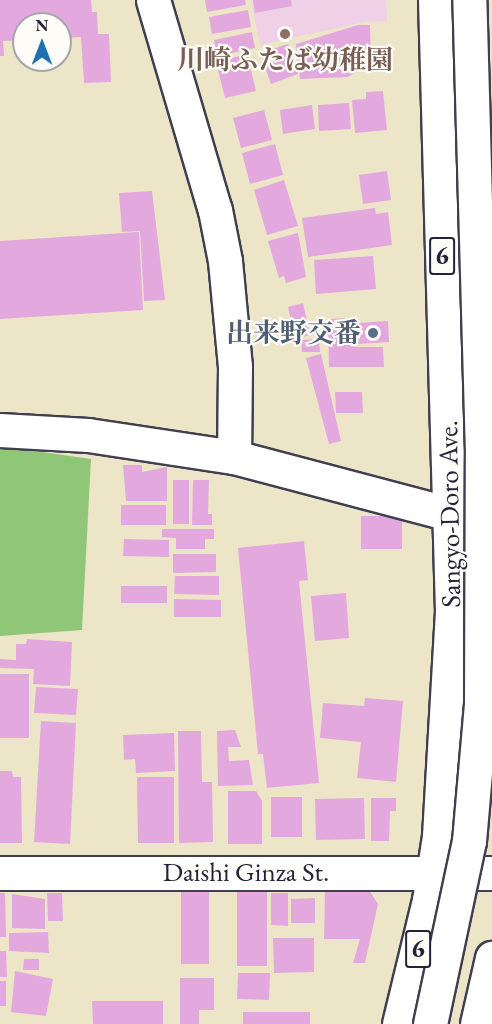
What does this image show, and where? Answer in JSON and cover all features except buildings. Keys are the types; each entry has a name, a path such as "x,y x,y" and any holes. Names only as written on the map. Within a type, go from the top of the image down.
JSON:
{"main road":[{"path":"153,0 212,199 225,261 235,366 234,457"},
{"name":"Sangyo-Doro Ave.","path":"399,1024 434,873 447,731 452,612 435,0"},
{"path":"430,1024 469,841 482,705 482,453 469,0"},
{"path":"0,430 88,435 234,457 450,512 492,527"},
{"name":"Daishi Ginza St.","path":"0,873 492,873"},
{"path":"477,1024 492,958"}],"shaded area":[{"name":"川崎ふたば幼稚園","path":"251,0 386,0 387,21 364,22 260,45"}],"green space":[{"path":"0,446 91,459 82,630 0,636"}],"place":[{"name":"川崎ふたば幼稚園","path":"285,34"},
{"name":"出来野交番","path":"373,333"}]}
